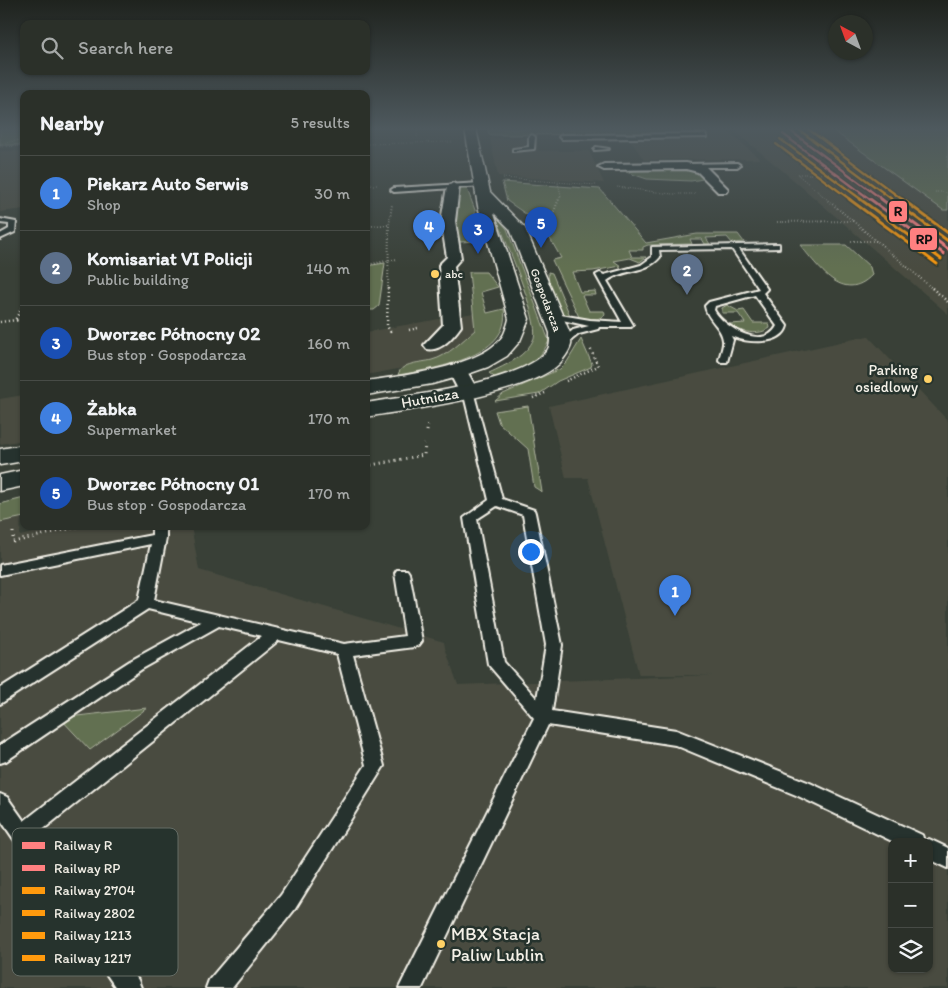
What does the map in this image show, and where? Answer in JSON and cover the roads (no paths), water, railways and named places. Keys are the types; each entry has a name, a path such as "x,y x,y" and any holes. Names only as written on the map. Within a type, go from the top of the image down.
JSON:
{"street":[{"name":"Gospodarcza","path":"457,370 477,364 500,351 515,337 519,319 485,206 480,175"},
{"path":"708,175 722,189"},
{"name":"Gospodarcza","path":"468,391 511,381 530,372 548,362 561,345 560,333 517,228 482,186"},
{"path":"433,344 452,326 446,265 454,258 448,220 453,187"},
{"name":"Hutnicza","path":"370,387 457,370 468,391 370,409"},
{"path":"0,457 20,454"},
{"path":"0,483 20,479"}],"lane":[{"path":"394,190 482,186"},
{"path":"0,221 13,222 12,230 0,237"},
{"path":"552,316 577,322 604,325 628,324 601,278 628,272 650,263 656,257 655,249 776,246"},
{"path":"724,360 728,340 723,328 708,306 763,289 734,247"},
{"path":"723,328 738,337 755,340 770,337 781,330 782,326 758,292"},
{"path":"561,345 576,332 604,325"},
{"path":"468,391 496,502"},
{"path":"410,988 543,717 554,645 528,513 496,502"},
{"path":"496,502 470,518 496,664 543,717 676,738 803,788 907,838"},
{"path":"0,570 159,532 146,603"},
{"path":"0,697 146,603 344,650 414,641 402,573"},
{"path":"0,756 136,664 216,620"},
{"path":"30,828 276,634"},
{"path":"217,988 288,902 375,766 344,650"},
{"path":"0,803 18,828"},
{"path":"933,851 948,858"},
{"path":"122,976 130,988"}],"rail line":[{"name":"1217","path":"818,175 937,264"},
{"name":"2802","path":"828,175 941,259"},
{"name":"RP","path":"838,175 944,254"},
{"name":"R","path":"849,175 948,249"},
{"name":"2704","path":"860,175 948,241"},
{"name":"1213","path":"870,175 948,233"}],"place":[{"name":"Dworzec Północny 01","path":"541,248"},
{"name":"Żabka","path":"429,251"},
{"name":"Dworzec Północny 02","path":"478,254"},
{"name":"abc","path":"435,274"},
{"name":"Komisariat VI Policji","path":"687,295"},
{"name":"Parking osiedlowy","path":"928,379"},
{"name":"Piekarz Auto Serwis","path":"675,616"},
{"name":"MBX Stacja Paliw Lublin","path":"441,944"}]}
